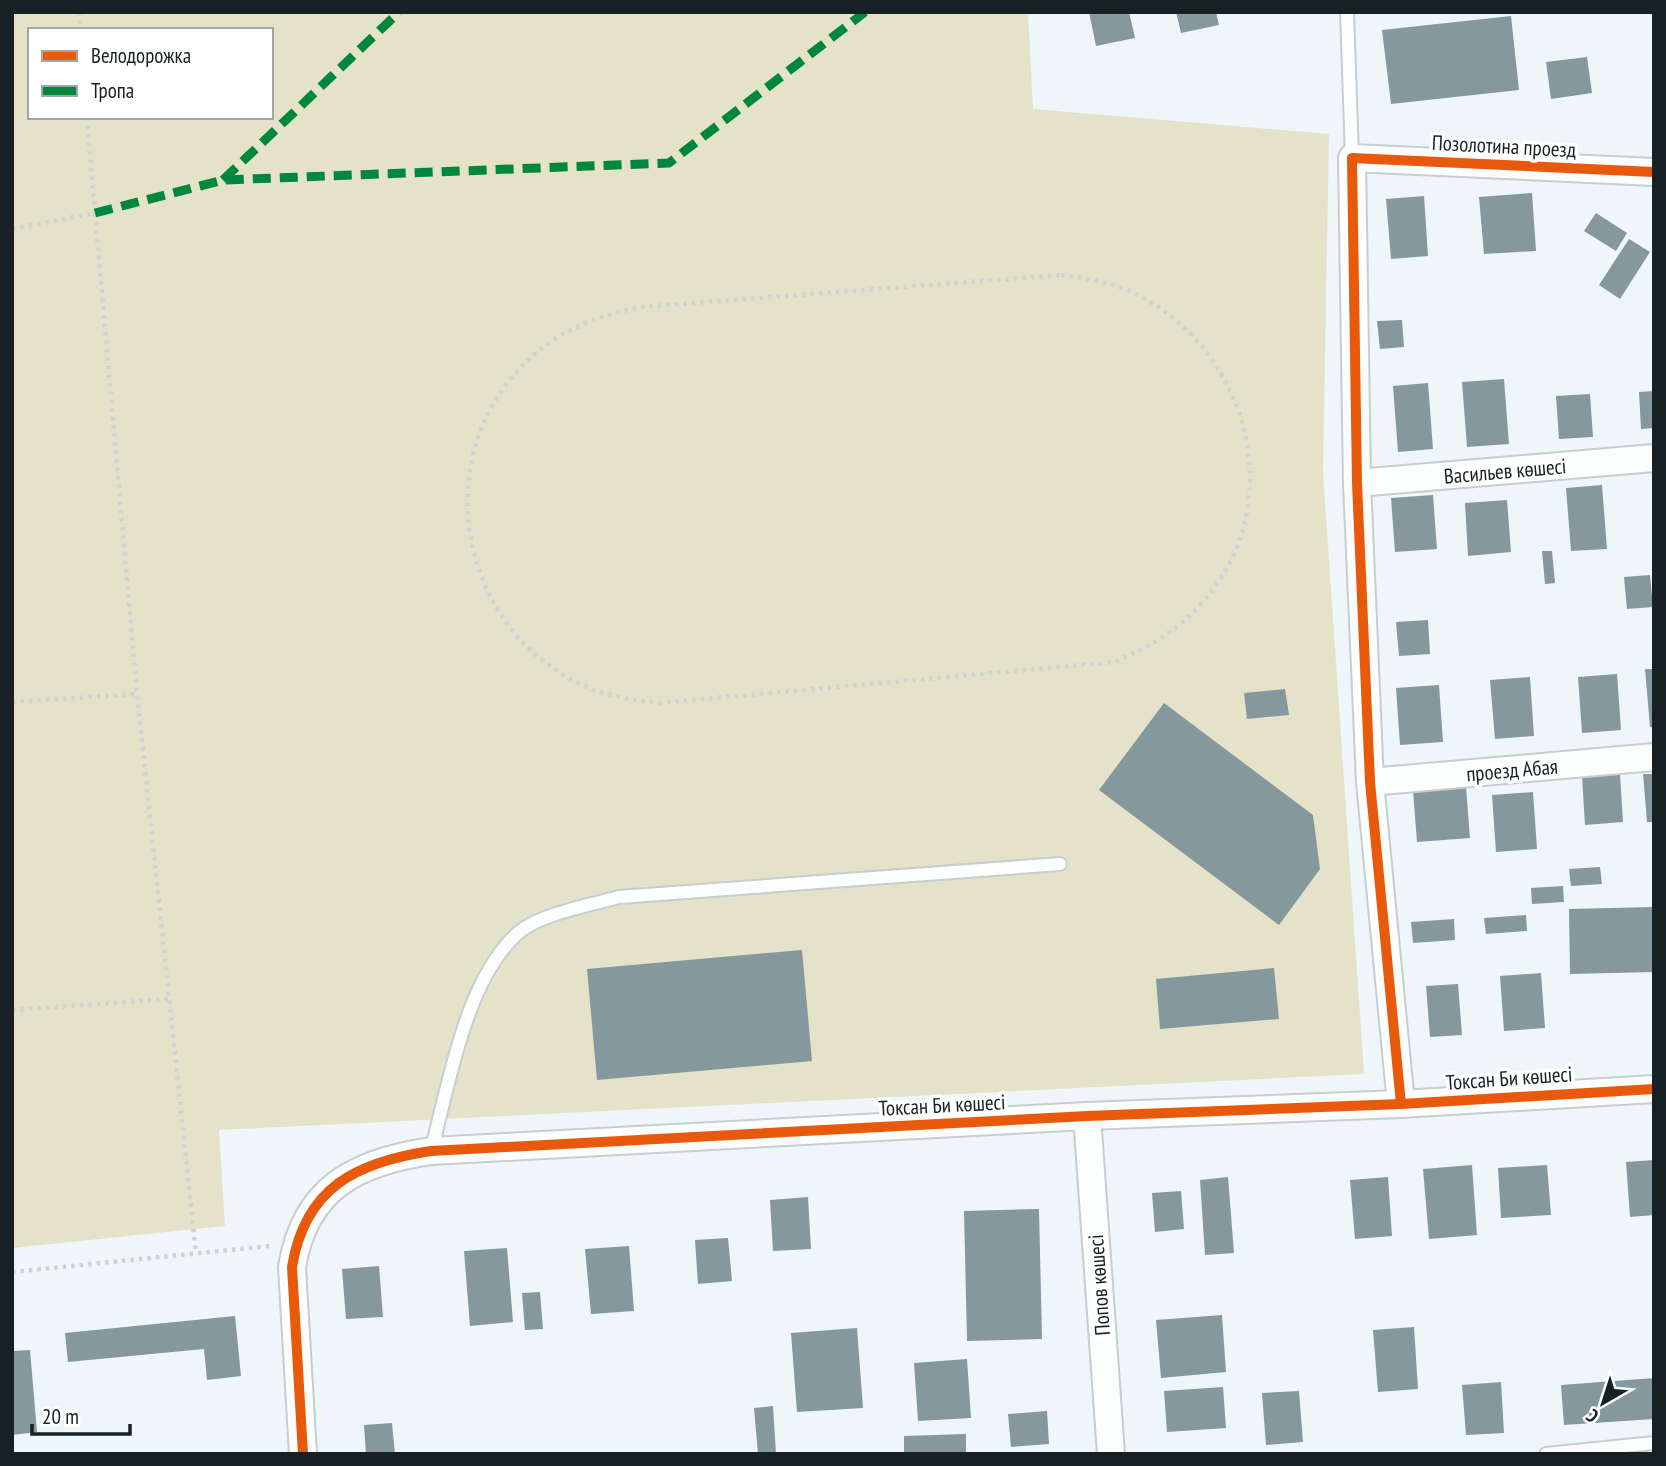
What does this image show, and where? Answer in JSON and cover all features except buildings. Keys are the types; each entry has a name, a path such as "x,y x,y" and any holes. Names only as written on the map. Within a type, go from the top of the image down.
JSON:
{"street":[{"name":"Позолотина проезд","path":"1352,158 1654,172"},
{"path":"1352,158 1357,483 1370,782 1401,1104"},
{"name":"Васильев көшесі","path":"1357,483 1654,458"},
{"name":"проезд Абая","path":"1370,782 1654,757"},
{"name":"Токсан Би көшесі","path":"294,1255 302,1227 323,1196 353,1173 381,1161 431,1152 1087,1116 1401,1104 1654,1089"},
{"name":"Попов көшесі","path":"1087,1116 1111,1454"},
{"path":"294,1255 303,1454"}],"lane":[{"path":"1347,12 1352,158"},
{"path":"431,1152 468,1012 498,956 519,932 558,915 619,897 1060,864"},
{"path":"1546,1454 1654,1443"}],"path":[{"path":"87,119 136,694 196,1253"},
{"path":"12,229 95,213"},
{"path":"1061,275 1097,280 1136,294 1172,316 1201,344 1223,374 1239,410 1248,445 1250,480 1246,514 1237,544 1223,573 1203,602 1177,627 1145,649 1114,662 660,703 622,698 588,687 555,670 528,648 502,619 482,583 469,541 466,499 470,460 482,426 498,395 523,364 547,344 579,325 608,313 641,307 1061,275"},
{"path":"12,702 136,694"},
{"path":"12,1010 169,999"},
{"path":"12,1272 196,1253 294,1255"}],"shaded area":[{"path":"12,12 1028,12 1033,109 1329,134 1323,472 1364,1074 219,1130 225,1226 12,1248"}],"marked path":[{"path":"223,180 399,12"},
{"path":"95,213 223,180 669,163 865,12"}],"cycle path":[{"path":"1401,1104 1370,782 1357,483 1352,158 1654,172"},
{"path":"303,1454 292,1267 299,1239 322,1198 339,1183 358,1171 404,1156 431,1151 1087,1116 1401,1104 1654,1089"}]}
